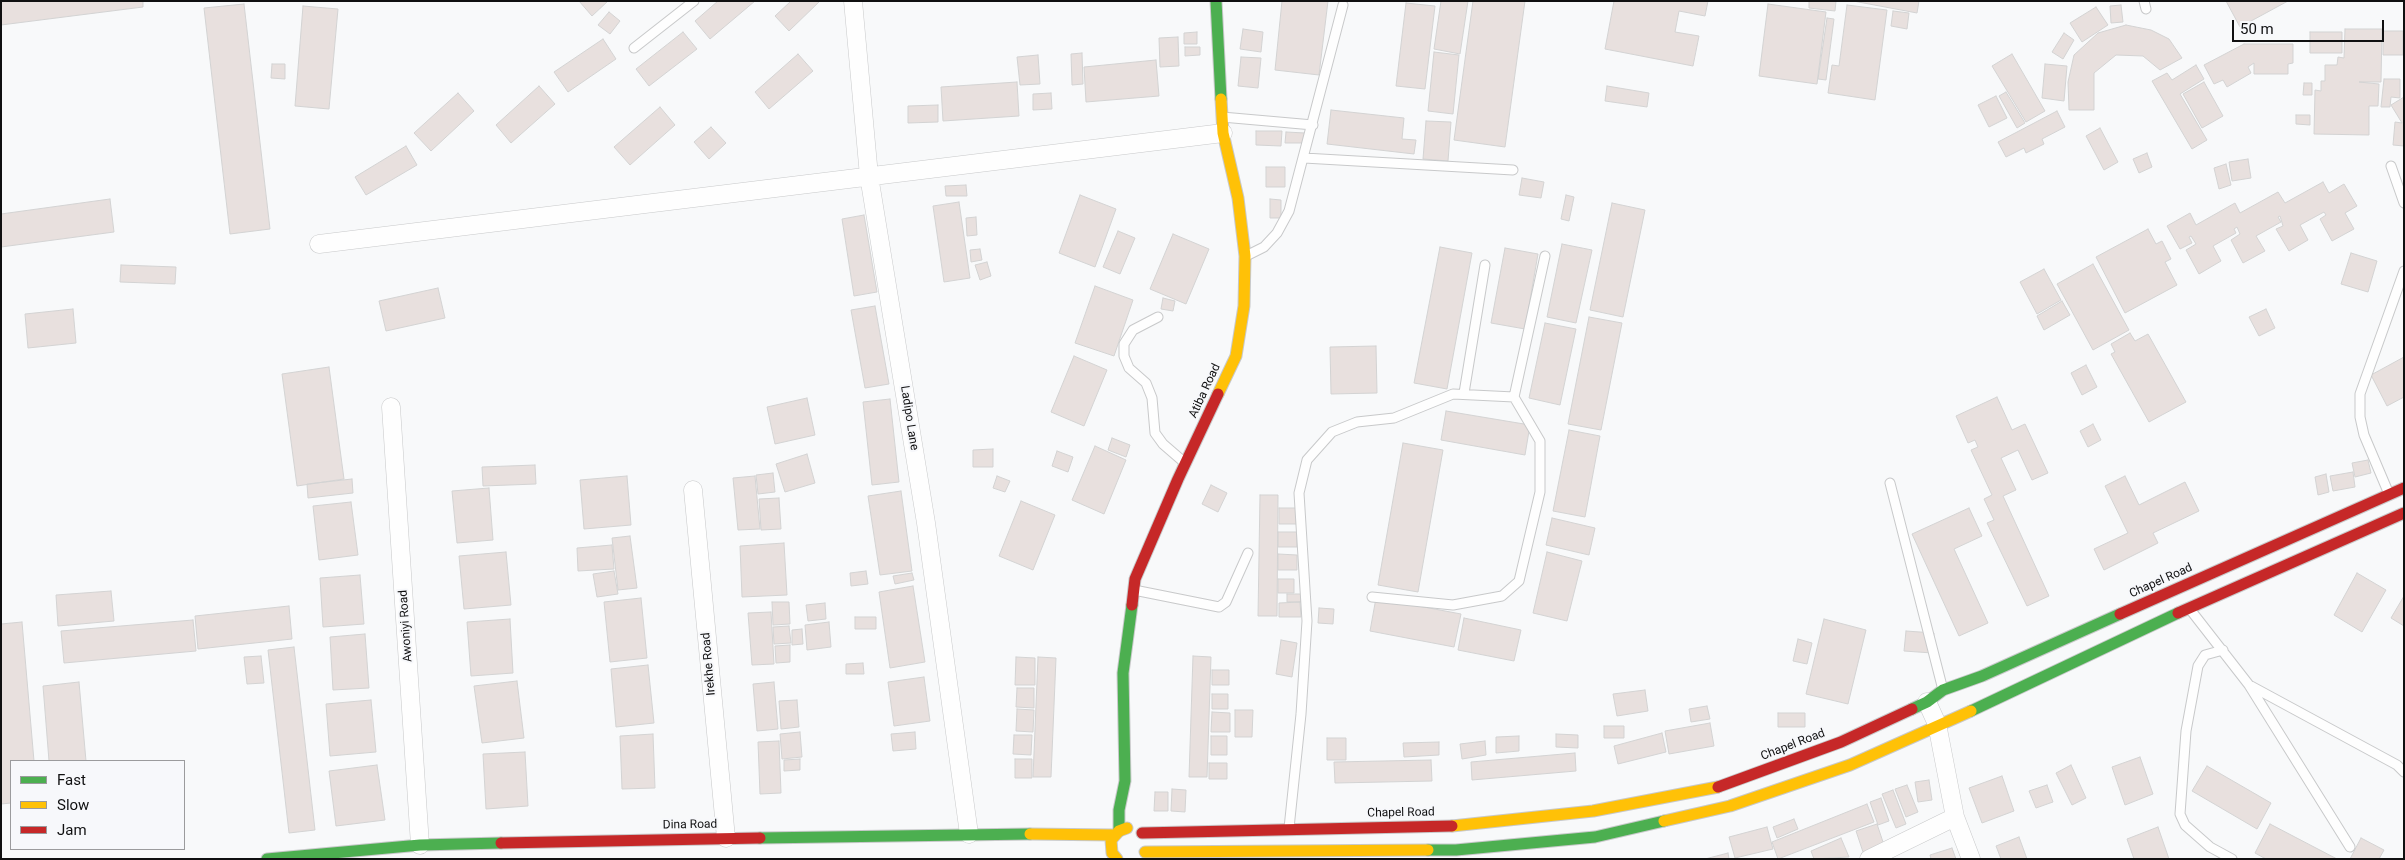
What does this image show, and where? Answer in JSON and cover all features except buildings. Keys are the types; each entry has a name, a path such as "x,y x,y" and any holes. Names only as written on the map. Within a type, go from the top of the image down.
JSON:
{"street":[{"name":"Ladipo Lane","path":"853,1 869,176 926,523 969,834"},
{"name":"Atiba Road","path":"1116,858 1111,847 1116,833 1125,781 1123,673 1135,579 1236,356 1244,306 1245,256 1238,198 1222,125 1216,1"},
{"path":"319,244 869,176 1222,125"},
{"name":"Awoniyi Road","path":"391,407 420,845"},
{"name":"Chapel Road","path":"1116,833 1131,828 1455,826 1594,811 1725,786 1841,742 1927,702 1943,690 1982,676 2404,488"},
{"name":"Irekhe Road","path":"693,490 726,838"},
{"path":"1138,828 1145,839 1143,855 1456,850 1595,837 1730,806 1850,765 1937,724 1991,702 2189,608 2404,513"},
{"path":"1927,702 1937,724 1955,817 1971,859"},
{"name":"Atiba Road","path":"1125,781 1135,804"},
{"path":"1869,859 1955,817"},
{"name":"Dina Road","path":"267,859 420,845 726,838 1116,833"},
{"path":"1103,859 1116,858"}],"lane":[{"path":"634,48 694,1"},
{"path":"1245,256 1264,247 1278,233 1292,202 1343,5"},
{"path":"1222,125 1313,124"},
{"path":"1304,158 1513,170"},
{"path":"2391,166 2404,203"},
{"path":"1372,597 1453,605 1502,596 1519,581 1540,492 1540,441 1514,396 1545,256"},
{"path":"1464,393 1485,265"},
{"path":"2389,494 2364,435 2360,417 2360,394 2404,271"},
{"path":"1158,317 1133,330 1124,344 1124,356 1129,368 1146,383 1152,398 1155,433 1163,444 1186,463"},
{"path":"1289,828 1301,714 1306,621 1299,493 1307,460 1332,432 1357,422 1394,418 1446,396 1464,393 1514,396"},
{"path":"1890,483 1943,690"},
{"path":"1134,590 1218,607 1226,602 1248,553"},
{"path":"2189,608 2248,685 2350,846"},
{"path":"2223,650 2205,655 2198,666 2186,731 2180,814 2185,825 2210,847 2232,859"},
{"path":"2248,685 2397,765 2404,772"}],"traffic: fast":[{"path":"1216,1 1221,99"},
{"path":"1119,831 1119,810 1125,781 1123,673 1132,605"},
{"path":"1971,711 2178,613"},
{"path":"1912,709 1927,702 1943,690 1982,676 2120,614"},
{"path":"1428,850 1456,850 1595,837 1664,821"},
{"path":"760,838 1030,834"},
{"path":"267,859 420,845 501,843"}],"traffic: slow":[{"path":"1218,394 1236,356 1244,306 1245,256 1238,198 1223,133 1221,99"},
{"path":"1664,821 1730,806 1850,765 1971,711"},
{"path":"1452,826 1593,811 1718,787"},
{"path":"1117,859 1112,853 1111,840 1119,831 1127,828"},
{"path":"1030,834 1114,835"},
{"path":"1145,852 1428,850"}],"traffic: jam":[{"path":"1132,605 1135,579 1178,479 1218,394"},
{"path":"2120,614 2404,488"},
{"path":"2178,613 2404,513"},
{"path":"1718,787 1841,742 1912,709"},
{"path":"1142,833 1452,826"},
{"path":"501,843 760,838"}]}
